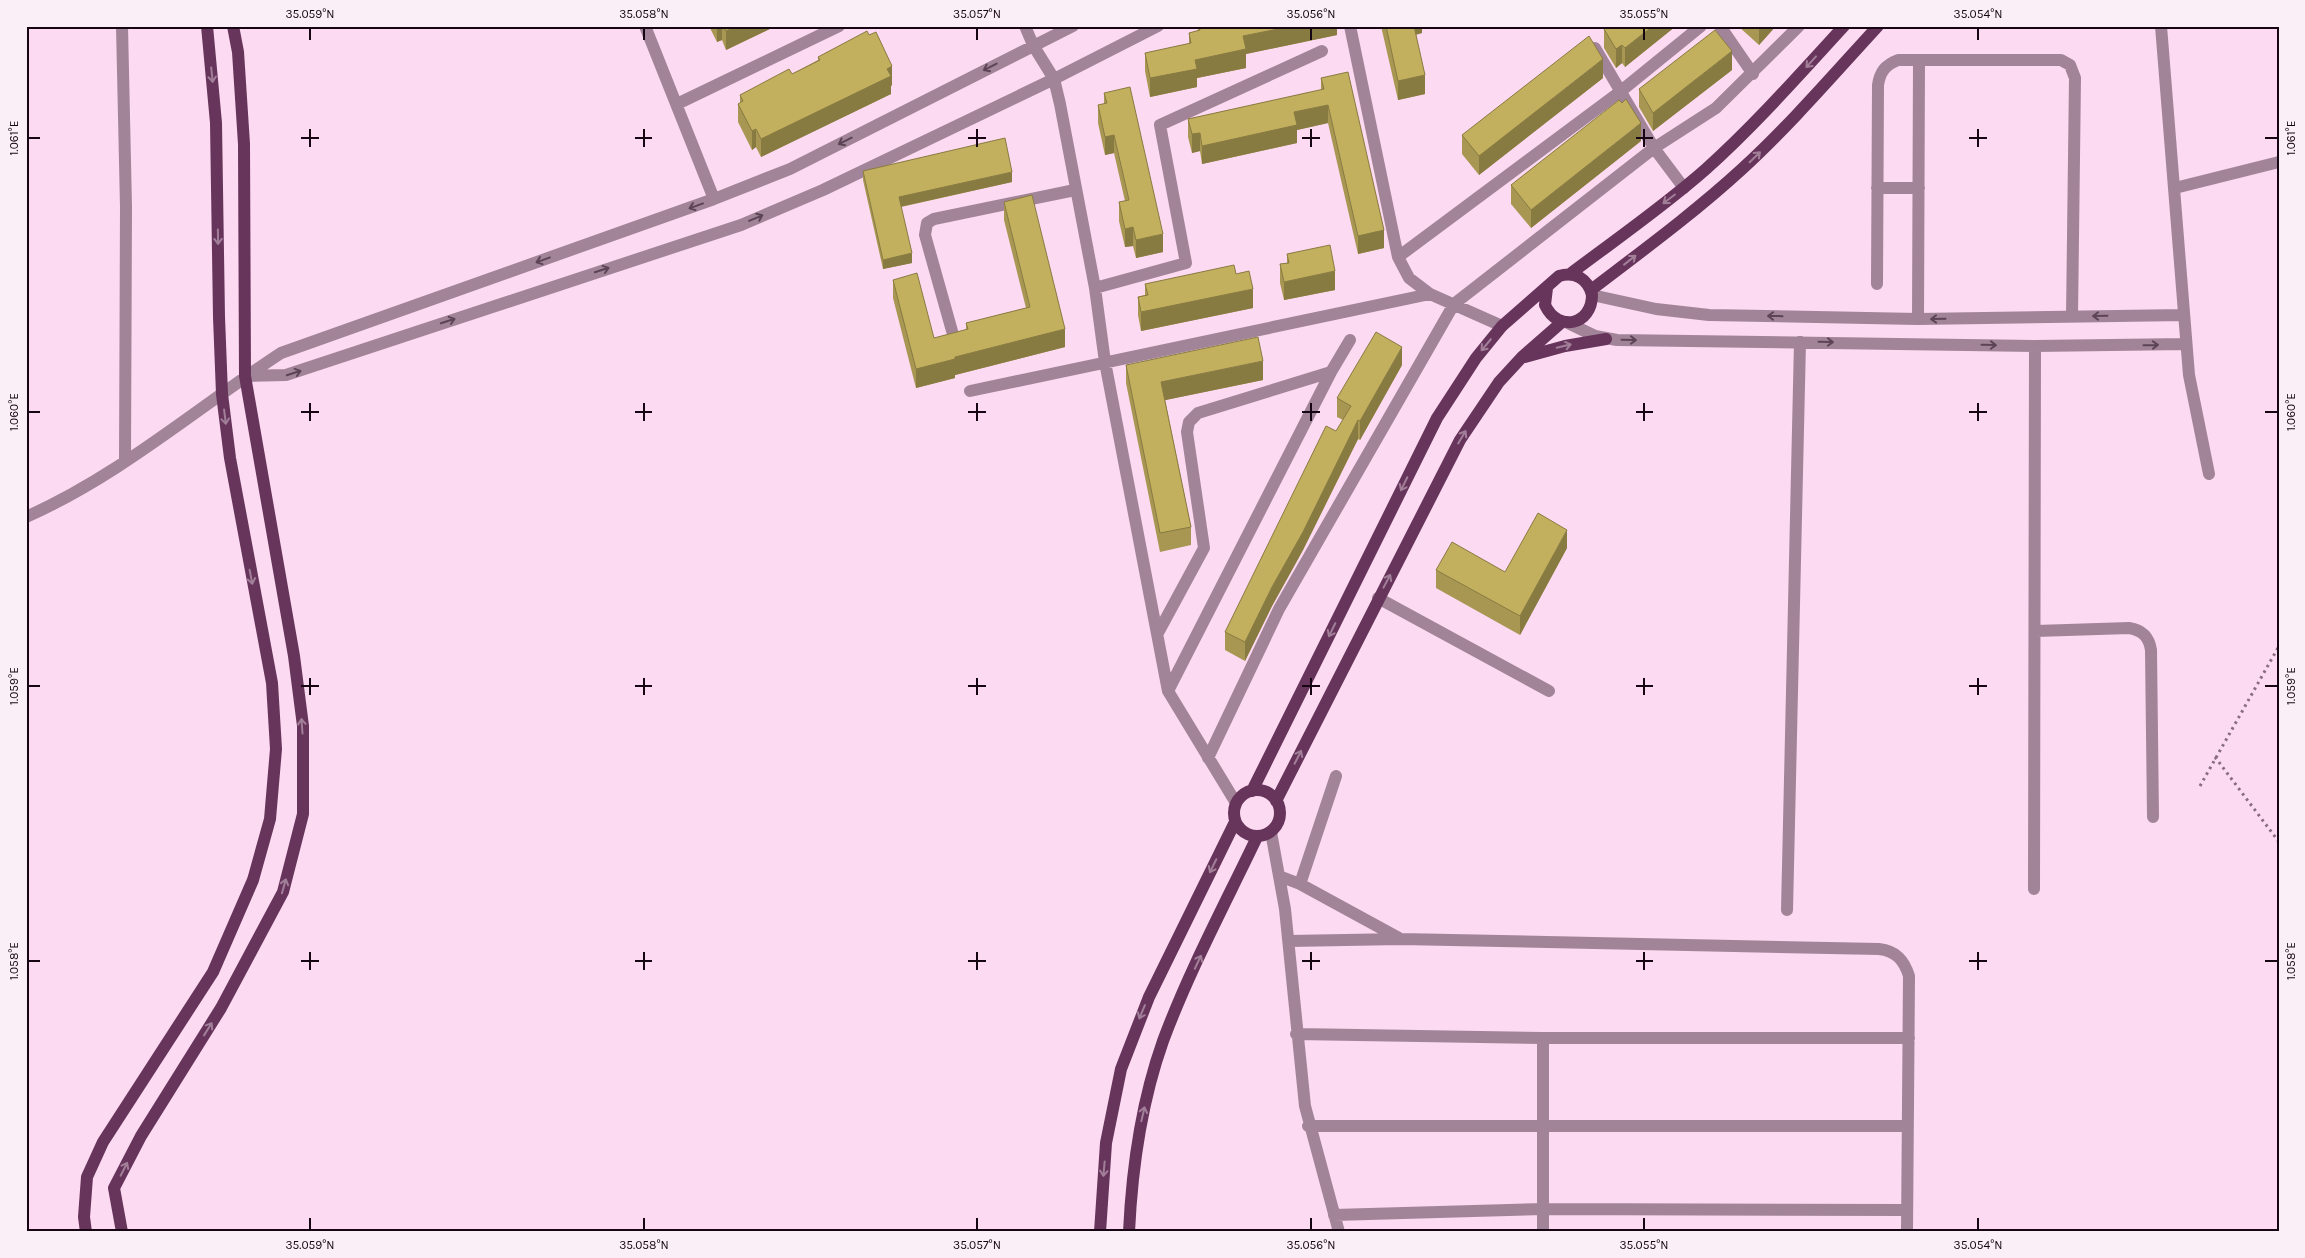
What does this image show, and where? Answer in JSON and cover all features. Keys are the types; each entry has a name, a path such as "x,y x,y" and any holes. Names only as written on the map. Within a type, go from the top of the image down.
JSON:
{"main road":[{"path":"86,1232 84,1217 87,1177 103,1142 213,972 253,880 270,819 276,749 272,683 230,458 222,394 216,123 206,26"},
{"path":"122,1232 114,1188 141,1136 221,1008 283,892 302,814 302,726 294,656 246,376 244,144 238,52 233,26"},
{"path":"1252,791 1265,792 1276,800 1279,807 1279,820 1271,832 1257,837 1244,833 1235,822 1233,816 1236,803 1240,798 1252,791 1437,418 1476,358 1502,326 1547,288 1554,279 1570,274 1684,188 1756,121 1844,26"},
{"path":"1592,292 1736,174 1797,114 1878,26"},
{"path":"1547,288 1545,305 1552,316 1564,322 1574,322 1586,315 1592,302 1592,292 1583,279 1570,274"},
{"path":"1276,800 1460,440 1495,389 1522,357 1564,322"},
{"path":"1522,357 1565,346 1606,339"},
{"path":"1100,1232 1106,1143 1121,1069 1149,997 1235,822"},
{"path":"1129,1232 1135,1151 1150,1083 1163,1042 1178,1005 1257,837"}],"street":[{"path":"122,26 126,207 125,461"},
{"path":"645,26 714,200"},
{"path":"677,104 839,26"},
{"path":"1025,26 1033,45 1054,79 1095,288 1105,362 1168,691 1236,803"},
{"path":"26,517 56,504 159,440 246,376 281,353 714,200 790,169 1073,26"},
{"path":"246,376 286,375 741,225 823,190 1054,79 1158,26"},
{"path":"1350,26 1398,256 1409,278 1430,294 1502,326"},
{"path":"1398,256 1621,91 1701,26"},
{"path":"1720,26 1753,74"},
{"path":"1208,758 1279,609 1454,304 1654,148 1716,108 1753,74 1799,26"},
{"path":"2161,26 2186,344 2191,384 2209,474"},
{"path":"1590,40 1654,148 1684,188"},
{"path":"1095,288 1186,263 1160,125 1322,51"},
{"path":"1877,284 1879,78 1882,71 1898,60 2056,59 2066,62 2074,71 2072,317"},
{"path":"1918,319 1919,61"},
{"path":"2174,188 2279,162"},
{"path":"1877,188 1919,188"},
{"path":"952,331 925,235 927,223 934,219 1075,190"},
{"path":"1592,292 1656,310 1691,314 1918,319 2184,315"},
{"path":"970,391 1430,294"},
{"path":"1564,322 1606,339 2035,346 2186,344"},
{"path":"1168,691 1331,372 1350,340"},
{"path":"1787,910 1800,342"},
{"path":"2034,889 2036,631 2035,346"},
{"path":"1158,633 1204,548 1187,432 1189,422 1198,413 1331,372"},
{"path":"1378,598 1549,691"},
{"path":"2036,631 2129,628 2142,632 2147,637 2151,650 2153,817"},
{"path":"1300,884 1336,776"},
{"path":"1271,832 1289,941 1296,1034 1308,1126 1339,1232"},
{"path":"1279,876 1300,884 1400,939"},
{"path":"1289,941 1400,939 1887,950 1901,959 1909,976 1907,1232"},
{"path":"1296,1034 1543,1038 1909,1038"},
{"path":"1542,1232 1543,1038"},
{"path":"1308,1126 1908,1126"},
{"path":"1334,1215 1543,1209 1907,1210"}],"path":[{"path":"2200,786 2279,646"},
{"path":"2215,757 2279,842"}],"building":[{"path":"724,26 737,26 726,31"},
{"path":"1199,26 1293,26 1243,36 1246,49 1195,60 1197,69 1150,78 1145,53 1191,43 1189,33 1200,30"},
{"path":"1386,26 1414,26 1425,75 1398,81"},
{"path":"1608,26 1653,26 1625,48 1622,45 1616,49 1604,29"},
{"path":"1715,30 1732,51 1653,113 1639,89"},
{"path":"867,31 869,35 876,32 892,66 887,69 891,76 761,139 756,129 752,131 738,104 743,101 740,95 789,69 792,74 820,60 818,57"},
{"path":"1589,36 1603,59 1479,156 1462,135"},
{"path":"1348,72 1384,230 1358,236 1328,105 1294,112 1297,125 1202,146 1200,133 1192,134 1188,119 1324,89 1321,78"},
{"path":"1130,87 1163,234 1136,240 1133,227 1125,229 1119,202 1129,200 1114,135 1105,137 1098,105 1107,103 1104,93"},
{"path":"1626,99 1641,123 1531,210 1511,185 1619,100 1622,103"},
{"path":"1005,138 1012,172 899,197 912,253 883,260 863,171"},
{"path":"1032,195 1065,329 916,369 893,280 917,273 934,338 968,329 966,323 1030,307 1004,202"},
{"path":"1330,245 1335,271 1284,282 1280,264 1289,263 1287,254"},
{"path":"1234,265 1236,274 1249,271 1253,289 1141,312 1138,297 1148,295 1145,284"},
{"path":"1376,332 1402,347 1360,421 1358,420 1303,532 1272,587 1245,642 1225,632 1326,426 1336,431 1351,406 1337,398"},
{"path":"1258,337 1263,361 1161,382 1191,527 1160,533 1126,365"},
{"path":"1538,513 1567,530 1520,616 1436,570 1452,542 1505,572"}]}
